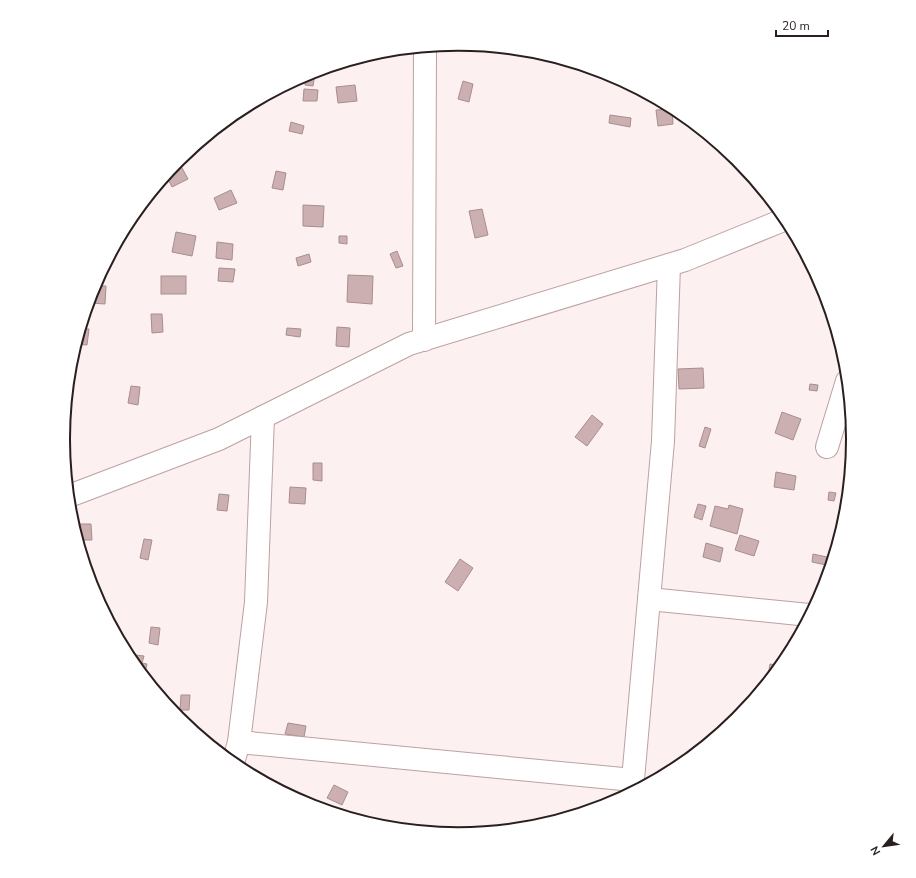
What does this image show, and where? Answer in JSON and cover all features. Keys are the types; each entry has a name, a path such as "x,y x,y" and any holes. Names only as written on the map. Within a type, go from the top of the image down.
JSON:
{"street":[{"path":"424,340 425,53"},
{"path":"74,494 219,439 409,344 686,260 780,222"},
{"path":"633,785 663,441 669,265"},
{"path":"827,447 843,394"},
{"path":"235,757 239,742 256,602 263,417"},
{"path":"649,599 804,614"},
{"path":"239,742 632,786"}],"building":[{"path":"314,79 313,86 305,85 305,83"},
{"path":"463,81 473,84 469,102 458,99"},
{"path":"355,85 357,101 338,103 336,87"},
{"path":"304,89 318,90 317,101 303,101"},
{"path":"656,110 663,110 672,115 673,124 658,126"},
{"path":"610,115 631,118 630,127 609,123"},
{"path":"291,122 304,126 302,134 289,131"},
{"path":"182,167 188,179 172,187 169,180"},
{"path":"276,171 286,173 283,190 272,188"},
{"path":"231,190 237,203 219,210 214,198"},
{"path":"303,205 324,206 323,227 303,226"},
{"path":"482,209 488,235 475,238 469,211"},
{"path":"176,232 196,236 192,256 172,252"},
{"path":"339,236 347,236 347,244 339,243"},
{"path":"217,242 233,244 232,260 216,258"},
{"path":"397,251 403,266 396,268 390,254"},
{"path":"309,254 311,262 298,266 296,258"},
{"path":"219,268 235,269 233,282 218,281"},
{"path":"348,275 373,276 372,304 347,302"},
{"path":"161,276 186,276 186,294 161,294"},
{"path":"102,286 106,286 105,304 95,303"},
{"path":"151,314 162,314 163,332 152,333"},
{"path":"337,327 350,328 349,347 336,346"},
{"path":"287,328 301,329 300,337 286,335"},
{"path":"86,329 89,329 87,345 82,345"},
{"path":"703,368 704,388 679,389 678,369"},
{"path":"810,384 818,385 817,391 809,390"},
{"path":"131,386 140,387 138,405 128,403"},
{"path":"782,412 801,419 793,440 775,433"},
{"path":"592,415 603,424 587,446 575,437"},
{"path":"705,427 711,429 705,448 699,446"},
{"path":"313,463 322,463 322,481 313,480"},
{"path":"776,472 796,476 794,490 774,487"},
{"path":"290,487 306,488 305,504 289,503"},
{"path":"829,492 836,493 834,501 828,500"},
{"path":"219,494 229,495 227,511 217,510"},
{"path":"698,504 706,506 702,520 694,517"},
{"path":"729,505 743,509 737,534 710,526 715,506 728,509"},
{"path":"79,524 91,524 92,540 83,540"},
{"path":"740,535 759,541 754,556 735,550"},
{"path":"144,539 152,540 148,560 140,558"},
{"path":"706,543 723,548 720,562 703,557"},
{"path":"813,554 827,557 825,565 812,562"},
{"path":"460,559 473,568 458,591 445,582"},
{"path":"151,627 160,628 158,645 149,643"},
{"path":"135,655 144,656 142,663 147,664 146,669"},
{"path":"770,664 774,665 769,671"},
{"path":"181,695 190,695 189,710 180,709"},
{"path":"288,723 306,726 304,737 285,734"},
{"path":"334,785 348,792 342,805 327,798"}]}
